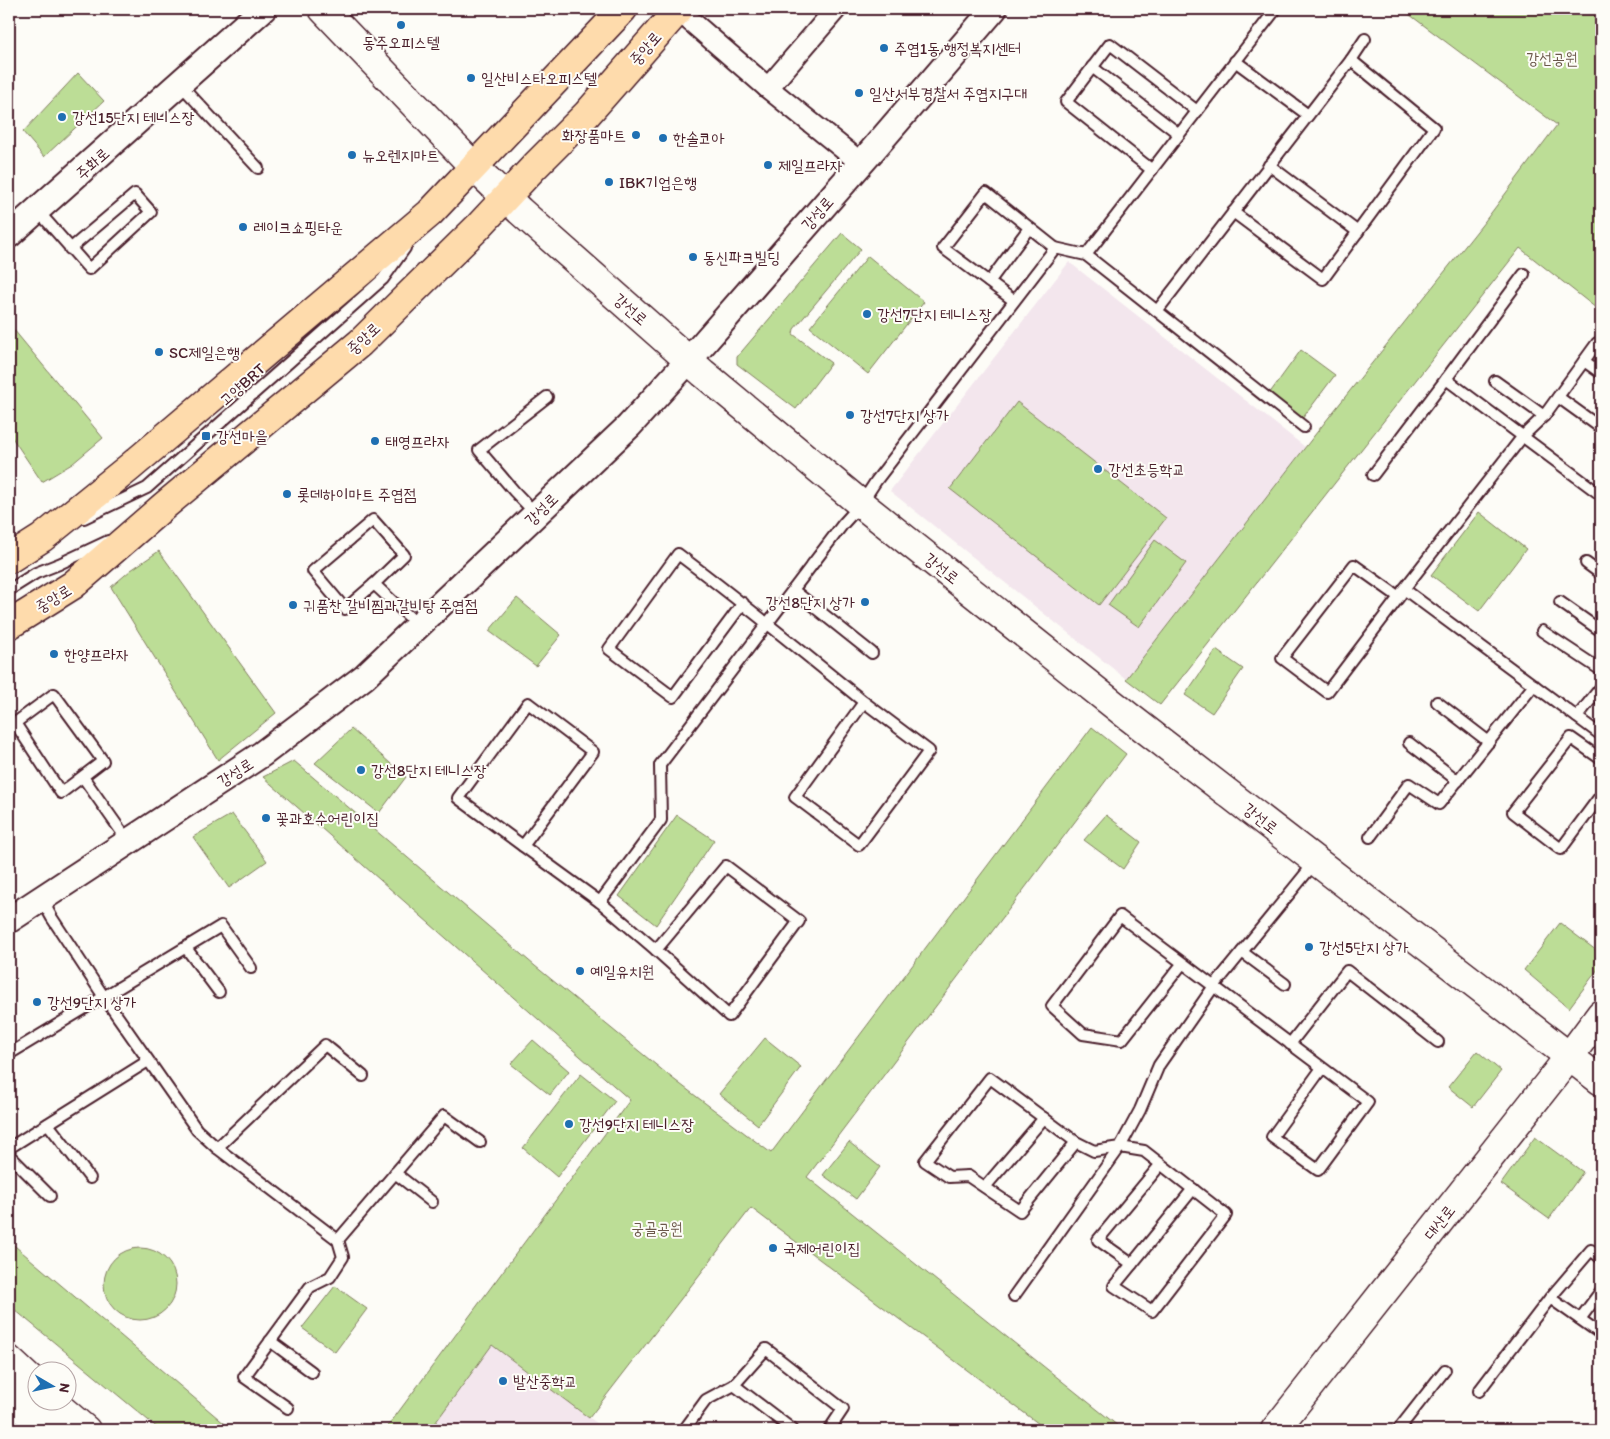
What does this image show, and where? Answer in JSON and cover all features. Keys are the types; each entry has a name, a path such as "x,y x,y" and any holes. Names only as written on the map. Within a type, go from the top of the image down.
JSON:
{"main road":[{"name":"강선로","path":"323,9 474,167 520,211 689,360 861,504 1136,722 1601,1081"},
{"path":"9,560 42,538 130,467 430,213 623,9"},
{"name":"중앙로","path":"9,625 73,585 360,343 478,227 587,114 679,9"},
{"name":"대산로","path":"1274,1430 1570,1057 1601,1014"},
{"path":"9,1360 28,1378"},
{"path":"9,1397 47,1430"},
{"path":"65,1412 86,1430"}],"street":[{"name":"주화로","path":"9,235 263,9"},
{"path":"679,9 768,88 861,163"},
{"path":"768,88 836,9"},
{"name":"강성로","path":"9,920 262,754 364,677 629,426 689,360 994,9"}],"lane":[{"path":"1086,255 1276,9"},
{"path":"1157,311 1365,39"},
{"path":"1152,170 1066,102 1092,67 1110,44 1197,111"},
{"path":"1233,212 1323,279 1434,128 1350,60"},
{"path":"1235,61 1308,115"},
{"path":"1092,67 1179,134"},
{"path":"179,83 258,168"},
{"path":"1270,165 1358,232"},
{"path":"38,211 70,249 89,269 151,212 135,194 70,249"},
{"path":"1013,300 942,248 986,194 1055,248 1086,255 1304,427"},
{"path":"988,282 1029,228"},
{"path":"600,902 661,820 660,765 843,524 861,504 1013,300 1055,248"},
{"path":"1373,475 1524,274"},
{"path":"1601,346 1597,343 1544,416 1523,436 1401,593 1326,692 1282,658 1354,565 1401,593 1534,685 1601,735"},
{"path":"1584,361 1601,373"},
{"path":"1446,379 1601,495"},
{"path":"1495,380 1544,416"},
{"path":"536,514 479,450 547,397"},
{"path":"1558,397 1601,428"},
{"path":"373,520 404,555 374,584 345,609 313,571 373,520"},
{"path":"9,590 36,573 147,522"},
{"path":"743,603 673,697 608,649 678,554 743,603 768,622 864,702 929,751 859,845 795,797 864,702"},
{"path":"1586,563 1601,574"},
{"path":"374,584 419,626"},
{"path":"794,590 872,652"},
{"path":"1560,602 1601,631"},
{"path":"1542,632 1601,670"},
{"path":"1370,837 1409,784 1439,804 1534,685"},
{"path":"1577,717 1601,687"},
{"path":"54,694 103,761 83,776 61,793 15,723 54,694"},
{"path":"1437,702 1489,742"},
{"path":"523,846 593,752 528,703 458,798 523,846 600,902 729,1016 799,921 726,866 656,950"},
{"path":"1601,759 1571,738 1513,812 1562,849 1601,795"},
{"path":"1409,743 1458,781"},
{"path":"83,776 129,842"},
{"path":"1014,1296 1120,1148 1140,1110 1159,1065 1214,986 1316,861"},
{"path":"42,900 104,997 196,1130 338,1240 343,1258 330,1277 310,1287 244,1377 288,1408"},
{"path":"1182,964 1122,1040 1083,1034 1052,1006 1120,916 1368,1102 1318,1170 1272,1137 1322,1068"},
{"path":"9,1054 221,926 251,968"},
{"path":"186,948 219,992"},
{"path":"1242,952 1285,984"},
{"path":"1290,1044 1347,971 1438,1042"},
{"path":"217,1148 325,1045 364,1076"},
{"path":"9,1148 148,1061"},
{"path":"1076,1142 1020,1211 968,1176 949,1176 926,1161 990,1078 1076,1142 1094,1151 1120,1148 1144,1151 1226,1214 1152,1311 1114,1286 1193,1189"},
{"path":"338,1240 444,1116 480,1142"},
{"path":"985,1187 1044,1118"},
{"path":"48,1124 90,1178"},
{"path":"9,1155 50,1196"},
{"path":"1132,1264 1098,1240 1161,1164"},
{"path":"395,1173 432,1202"},
{"path":"1480,1390 1550,1298 1591,1250 1601,1258"},
{"path":"1580,1319 1601,1291"},
{"path":"1550,1298 1601,1334"},
{"path":"270,1341 312,1372"},
{"path":"684,1430 706,1400 734,1385 766,1349 843,1409 829,1430"},
{"path":"1398,1430 1445,1370"},
{"path":"734,1385 793,1430"}],"shaded area":[{"name":"강선초등학교","path":"1069,262 1305,447 1126,679 890,491"},
{"name":"발산중학교","path":"492,1345 606,1430 430,1430"}],"green space":[{"name":"강선공원","path":"1402,9 1601,9 1601,312 1520,248 1160,705 1126,679 1314,436 1485,221 1557,125"},
{"name":"강선15단지 테니스장","path":"78,73 104,101 44,157 23,132"},
{"path":"842,233 861,249 794,329 793,334 831,363 796,409 737,364 737,357"},
{"name":"강선7단지 테니스장","path":"868,256 924,302 868,374 810,327"},
{"path":"9,324 103,438 72,464 42,482 9,433"},
{"path":"1301,350 1335,375 1302,419 1269,394"},
{"path":"1017,402 1166,518 1099,605 950,489"},
{"path":"1479,512 1526,549 1479,611 1431,575"},
{"path":"1155,540 1186,563 1139,627 1108,605"},
{"path":"159,551 276,713 218,760 111,587 131,570"},
{"path":"517,598 561,635 536,666 489,631"},
{"path":"1216,650 1243,669 1212,713 1185,695"},
{"name":"궁골공원","path":"1092,727 1126,754 807,1177 1123,1430 1047,1430 751,1208 589,1418 492,1345 430,1430 385,1430 630,1100 263,777 294,761 535,966 672,1078 771,1153"},
{"name":"강선8단지 테니스장","path":"351,729 406,777 379,813 315,763"},
{"path":"232,814 267,861 229,888 193,837"},
{"path":"677,815 714,840 656,925 619,896"},
{"path":"1106,815 1141,842 1123,869 1084,840"},
{"path":"1560,923 1601,954 1601,965 1569,1008 1524,970"},
{"path":"765,1038 801,1067 758,1125 719,1094"},
{"path":"533,1040 569,1071 550,1095 511,1064"},
{"path":"1477,1051 1501,1071 1473,1107 1448,1087"},
{"name":"강선9단지 테니스장","path":"581,1074 615,1101 557,1177 523,1148"},
{"path":"1535,1137 1583,1172 1549,1219 1501,1184"},
{"path":"849,1142 880,1167 856,1199 823,1175"},
{"path":"9,1241 232,1430 160,1430 9,1305"},
{"path":"140,1248 160,1254 170,1264 176,1284 170,1304 160,1314 140,1320 120,1314 110,1304 104,1284 110,1264 120,1254"},
{"path":"335,1286 367,1309 335,1352 302,1328"}],"place":[{"name":"동주오피스텔","path":"401,25"},
{"name":"주엽1동 행정복지센터","path":"884,48"},
{"name":"일산비스타오피스텔","path":"471,78"},
{"name":"일산서부경찰서 주엽지구대","path":"859,93"},
{"name":"강선15단지 테니스장","path":"62,117"},
{"name":"화장품마트","path":"636,135"},
{"name":"한솔코아","path":"663,138"},
{"name":"뉴오렌지마트","path":"352,155"},
{"name":"제일프라자","path":"768,165"},
{"name":"IBK기업은행","path":"609,182"},
{"name":"레이크쇼핑타운","path":"243,227"},
{"name":"동신파크빌딩","path":"693,257"},
{"name":"강선7단지 테니스장","path":"867,314"},
{"name":"SC제일은행","path":"159,352"},
{"name":"강선7단지 상가","path":"850,415"},
{"name":"강선마을","path":"206,436"},
{"name":"태영프라자","path":"375,441"},
{"name":"강선초등학교","path":"1098,469"},
{"name":"롯데하이마트 주엽점","path":"287,494"},
{"name":"강선8단지 상가","path":"865,602"},
{"name":"귀품찬 갈비찜과갈비탕 주엽점","path":"293,605"},
{"name":"한양프라자","path":"54,654"},
{"name":"강선8단지 테니스장","path":"361,770"},
{"name":"꽃과호수어린이집","path":"266,818"},
{"name":"강선5단지 상가","path":"1309,947"},
{"name":"예일유치원","path":"580,971"},
{"name":"강선9단지 상가","path":"37,1002"},
{"name":"강선9단지 테니스장","path":"569,1124"},
{"name":"국제어린이집","path":"773,1248"},
{"name":"발산중학교","path":"503,1381"}]}
